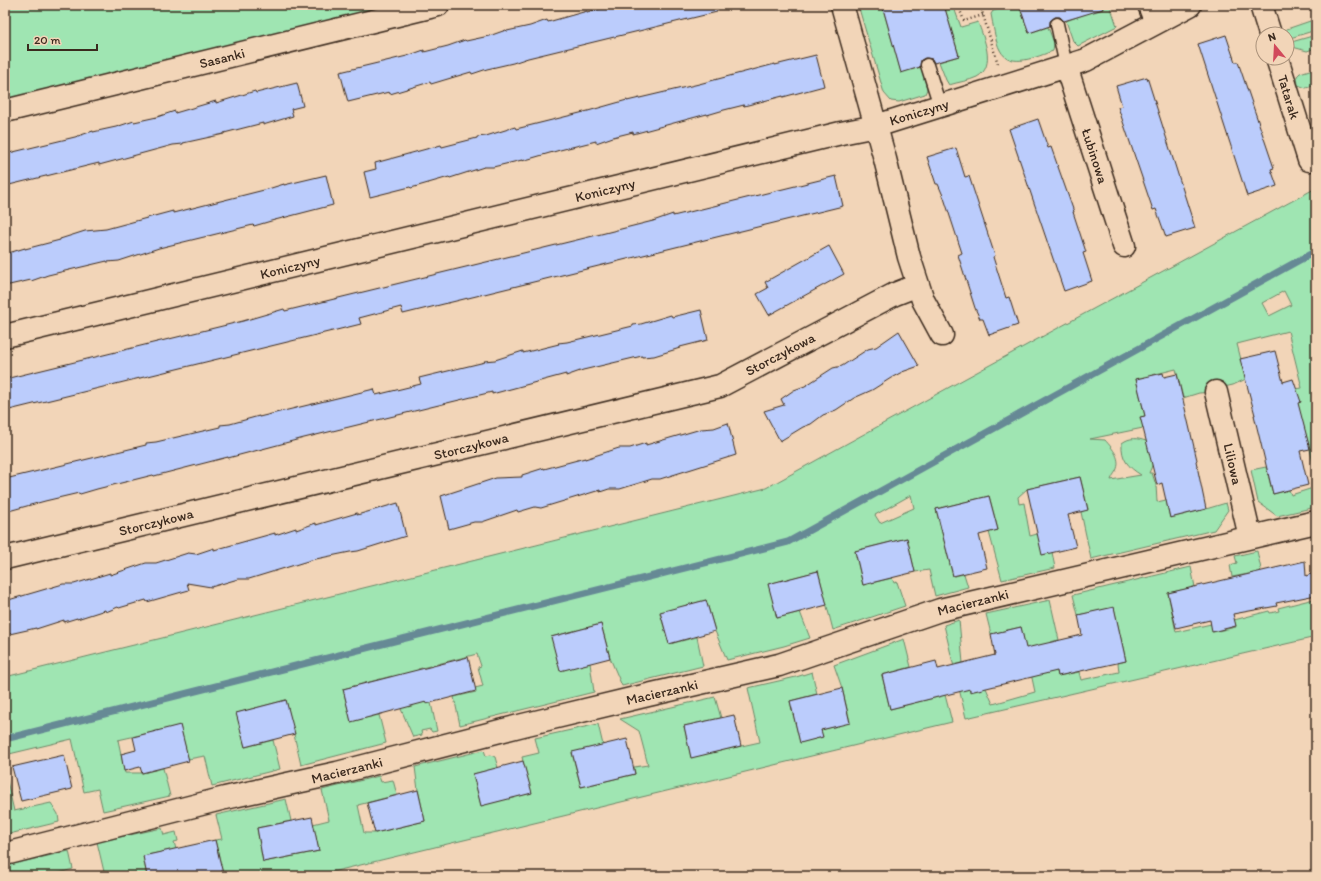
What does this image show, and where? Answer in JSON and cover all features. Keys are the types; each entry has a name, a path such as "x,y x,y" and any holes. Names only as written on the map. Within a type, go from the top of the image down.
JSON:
{"street":[{"name":"Sasanki","path":"5,111 438,5"},
{"path":"842,5 885,159 909,258 923,300 942,335"},
{"name":"Koniczyny","path":"5,336 841,133 876,126 1086,60 1152,14 1190,5"},
{"path":"1261,5 1268,26"},
{"name":"Łubinowa","path":"1066,66 1124,246"},
{"name":"Tatarak","path":"1279,66 1308,160"},
{"name":"Storczykowa","path":"5,558 720,386 895,294 918,285"},
{"name":"Liliowa","path":"1216,392 1250,537"},
{"name":"Macierzanki","path":"5,854 225,798 337,773 578,712 779,665 940,610 1316,522"}],"lane":[{"path":"1057,24 1066,66"},
{"path":"928,65 940,106"}],"path":[{"path":"958,5 964,21 983,15"},
{"path":"980,5 998,66"},
{"path":"981,10 998,5"}],"green space":[{"path":"5,5 396,5 5,102"},
{"path":"858,5 882,5 901,72 922,67 927,89 925,94 899,102 891,101 884,93"},
{"path":"944,5 953,5 961,27 978,22 987,51 986,66 983,72 971,80 949,85 939,62 959,56"},
{"path":"1011,5 1019,5 1029,33 1048,27 1054,43 1053,51 1025,60 1010,59 1005,56 1000,50 997,42 991,14 993,11"},
{"path":"1082,5 1110,5 1117,26 1078,46 1073,41 1066,21 1085,14"},
{"path":"1316,19 1316,30 1295,37 1295,26"},
{"path":"1316,35 1316,48 1307,51 1295,48 1295,41"},
{"path":"1316,68 1316,85 1306,88 1298,85 1297,76 1300,73"},
{"path":"1316,188 1316,477 1297,403 1296,389 1302,388 1288,331 1237,344 1246,379 1233,385 1215,389 1216,392 1199,393 1183,398 1176,369 1136,379 1145,416 1141,417 1143,428 1090,439 1105,440 1116,454 1118,467 1111,480 1141,475 1132,469 1126,462 1123,454 1122,443 1134,439 1146,441 1153,457 1149,473 1152,473 1156,485 1157,502 1166,500 1170,518 1226,503 1228,510 1214,530 1091,559 1081,512 1088,509 1080,477 1027,489 1018,497 1019,504 1024,503 1030,536 1037,534 1052,552 1055,568 1002,580 989,532 998,530 989,496 936,509 953,576 964,574 968,587 935,596 929,570 915,572 907,538 855,551 863,585 892,578 894,583 897,582 905,606 833,630 818,571 769,584 777,618 800,612 810,638 784,646 727,660 715,631 706,600 660,613 669,644 697,637 703,666 622,686 610,658 601,624 551,637 590,663 594,692 460,725 454,697 476,692 475,688 483,686 478,667 481,666 477,654 418,669 426,703 431,703 437,731 432,732 430,729 421,731 422,735 413,737 401,709 392,676 343,689 351,721 379,715 386,743 301,765 286,700 237,713 245,747 273,740 280,769 212,786 205,756 188,759 180,726 118,740 125,773 142,773 163,768 170,796 103,811 98,789 84,792 72,739 5,755 5,677 766,488","holes":["1284,291 1291,305 1269,316 1262,303","911,495 914,508 880,523 875,515"]},
{"path":"1266,467 1273,494 1289,490 1291,495 1316,487 1316,507 1277,516 1258,502 1251,470"},
{"path":"1257,551 1261,569 1260,572 1232,577 1230,565 1237,563 1235,556"},
{"path":"1191,567 1195,587 1168,593 1176,632 1211,624 1213,632 1236,627 1234,620 1269,611 1270,613 1279,611 1278,608 1314,599 1316,604 1316,637 966,718 944,625 959,620 963,663 970,691 986,688 993,704 1035,692 1021,627 991,634 986,614 1050,600 1059,640 1050,642 1058,676 1079,672 1081,680 1119,672 1118,663 1126,661 1114,608 1078,615 1073,595"},
{"path":"904,639 911,667 882,675 890,709 945,695 952,722 315,876 213,876 223,874 215,840 222,839 216,815 286,799 291,821 257,828 263,862 319,851 313,824 329,820 322,790 379,776 381,782 393,780 397,795 358,805 364,833 375,833 425,821 418,790 415,767 484,750 486,756 491,755 495,757 498,768 473,774 481,805 531,793 522,757 539,753 535,738 598,724 603,745 572,753 581,787 635,774 634,767 648,765 639,731 620,719 715,697 721,718 684,726 691,757 760,742 748,688 812,672 817,694 790,701 800,742 822,737 821,730 850,722 842,688 834,665"},
{"path":"5,772 14,811 51,803 58,814 59,822 5,835"},
{"path":"162,828 164,835 176,832 178,841 174,842 176,849 143,856 147,876 105,876 97,842"},
{"path":"69,851 73,869 48,876 5,876 5,866"}],"building":[{"path":"615,5 717,5 717,12 528,58 472,74 471,72 431,84 430,82 390,94 389,92 348,102 340,72 407,56 424,50 424,52 448,46 465,40 489,36 506,30 530,26 547,20 548,22"},
{"path":"882,5 944,5 959,56 934,63 932,59 925,58 921,60 920,67 901,73"},
{"path":"1019,5 1102,5 1103,9 1064,21 1060,17 1055,17 1050,21 1050,26 1029,33"},
{"path":"1226,35 1235,62 1238,62 1274,168 1271,169 1277,186 1247,196 1198,44"},
{"path":"816,55 824,86 707,114 633,134 633,132 613,137 596,143 596,141 522,161 493,167 484,167 450,178 449,177 411,188 370,197 364,172 376,169 375,163 441,145 442,147 515,127 516,129 627,100"},
{"path":"1147,77 1195,228 1166,237 1156,209 1153,210 1118,107 1122,106 1116,86"},
{"path":"297,83 303,106 291,109 293,116 263,125 263,123 99,165 99,163 5,186 5,154 75,137 93,131 116,127 134,121 157,117 175,111 175,113 216,101 216,103 255,91 256,93"},
{"path":"1038,119 1048,148 1051,147 1074,212 1086,252 1083,253 1092,281 1064,291 1009,129"},
{"path":"956,148 965,177 969,176 995,256 993,257 1006,298 1009,297 1018,325 989,335 983,319 980,319 975,308 958,255 962,253 944,198 938,184 936,184 927,157"},
{"path":"326,175 333,205 254,226 159,248 119,261 107,261 48,275 31,281 5,286 5,254 60,240 85,231 106,229 173,211 173,213 284,184"},
{"path":"836,176 843,206 403,314 401,307 359,318 361,324 5,411 5,379 243,321 284,309 285,311 653,221 673,214 673,216"},
{"path":"829,246 844,274 769,315 757,294 768,288 765,282"},
{"path":"701,310 708,340 680,347 654,356 642,356 583,370 566,376 566,374 492,394 492,392 5,512 5,479 146,445 146,443 220,427 220,425 230,424 374,389 376,395 421,384 419,378 485,362 484,361 495,360 523,351 523,353 559,344 558,343 641,324 671,315 672,317"},
{"path":"899,331 919,366 902,372 872,390 854,398 836,410 823,415 811,424 803,427 780,441 764,411 784,405 781,399 794,390 805,386 833,368 842,366 868,349 876,347"},
{"path":"1275,351 1283,382 1293,379 1301,402 1298,403 1310,449 1300,451 1308,485 1273,494 1255,415 1240,359"},
{"path":"1163,373 1164,377 1177,374 1197,460 1206,509 1170,518 1162,483 1157,485 1140,417 1145,416 1136,379"},
{"path":"728,423 736,455 660,479 652,479 620,489 609,489 600,492 600,490 541,508 535,507 518,512 517,510 482,522 474,522 449,529 441,496 496,478 522,477 522,475 544,468 585,459 619,448 630,448 646,443 646,445 701,429 714,428"},
{"path":"1080,477 1088,510 1068,515 1076,547 1042,555 1027,489"},
{"path":"989,496 998,530 979,535 987,568 953,576 936,509"},
{"path":"398,503 406,536 358,551 311,560 249,579 238,579 211,587 187,583 189,590 147,602 146,600 119,608 118,607 106,612 105,610 77,619 64,622 64,620 36,629 5,635 5,601 63,584 74,584 110,573 110,575 146,563 156,563 188,553 196,554 214,548 214,550 275,533 275,535 296,528 296,530 316,523 316,525 357,513 357,515"},
{"path":"907,538 915,572 863,585 855,551"},
{"path":"1305,561 1306,576 1316,572 1316,595 1276,603 1277,606 1233,614 1236,626 1212,632 1210,620 1176,628 1168,593"},
{"path":"818,571 827,605 777,618 768,584"},
{"path":"706,600 715,631 669,644 660,612"},
{"path":"1114,607 1126,661 1058,676 1057,671 970,692 970,689 890,709 882,675 936,661 938,669 995,655 991,634 1021,627 1026,648 1082,635 1078,615"},
{"path":"601,624 610,658 560,671 551,637"},
{"path":"468,657 476,691 426,704 426,702 351,722 343,689"},
{"path":"842,688 850,723 821,730 823,737 800,743 790,701"},
{"path":"286,700 295,734 245,747 236,713"},
{"path":"734,715 741,746 691,758 684,726"},
{"path":"180,725 189,761 142,773 140,767 124,771 121,754 136,750 133,737"},
{"path":"627,739 635,774 581,787 572,752"},
{"path":"64,755 72,789 21,801 12,767"},
{"path":"523,761 532,793 481,806 473,774"},
{"path":"418,790 425,821 375,833 367,803"},
{"path":"312,817 319,851 263,862 257,828"},
{"path":"215,840 223,874 213,876 147,876 143,856"}],"waterway":[{"path":"5,739 788,542 1316,251"}]}
